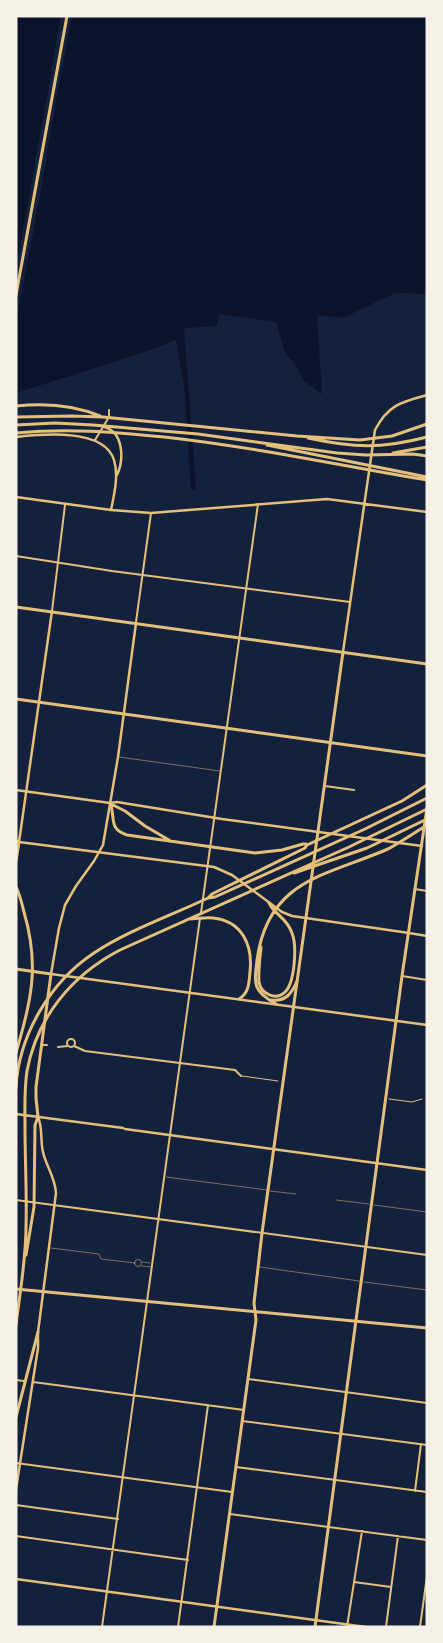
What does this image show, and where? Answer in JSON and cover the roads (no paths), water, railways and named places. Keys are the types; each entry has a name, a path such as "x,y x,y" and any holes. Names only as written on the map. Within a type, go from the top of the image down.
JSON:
{"main road":[{"path":"16,295 66,16"},
{"path":"16,406 50,405 88,411 103,417"},
{"path":"16,417 103,417 297,436 360,440 392,436 427,424"},
{"path":"16,426 55,423 93,424 198,434 337,452 427,456"},
{"path":"16,433 84,430 226,444 382,470"},
{"path":"297,436 332,444 357,447 403,444 427,437"},
{"path":"254,442 427,479"},
{"path":"385,454 427,447"},
{"path":"16,606 427,664"},
{"path":"214,1627 256,1320 254,1303 262,1233 343,652"},
{"path":"16,699 427,756"},
{"path":"110,803 113,810 114,824 120,832 145,838 199,846 262,853 307,844 402,801 425,787"},
{"path":"208,898 236,888 338,842 427,798"},
{"path":"110,803 172,842"},
{"path":"16,1324 26,1235 25,1099 27,1072 36,1039 47,1017 70,986 85,972 106,957 120,950 350,846 427,808"},
{"path":"315,1627 402,976 427,808"},
{"path":"286,875 367,848 427,819"},
{"path":"269,903 272,909 284,918 293,934 295,953 290,986 280,996 266,993 261,989 259,982 261,945 264,932 272,916 285,899 305,882 389,848 427,824"},
{"path":"16,861 18,842"},
{"path":"17,1070 26,1041 38,1014 51,995 74,969 94,953 116,940 208,898 231,884 305,848 307,844"},
{"path":"16,886 29,930 33,958 31,994 16,1053"},
{"path":"194,917 218,918 233,925 242,933 247,942 251,954 251,962 247,990 239,999"},
{"path":"261,945 258,950 255,981 258,992 276,1004"},
{"path":"16,969 51,974 36,1098 38,1117 35,1125 34,1207 21,1282"},
{"path":"265,998 274,1001 284,999 293,991 297,981"},
{"path":"16,1062 16,1087"},
{"path":"16,1289 427,1328"},
{"path":"16,1417 38,1332"}],"street":[{"path":"343,652 375,430 388,411 400,403 427,395"},
{"path":"95,440 108,419"},
{"path":"16,426 56,424 103,427 112,431 119,441 122,453 120,468 116,477"},
{"path":"16,437 74,436 95,440 104,445 111,453 115,462 116,477 111,510"},
{"path":"16,497 111,510 151,513 326,499 427,512"},
{"path":"65,504 52,612 18,842 207,866 227,872 282,912 306,919 427,936"},
{"path":"102,1627 258,504"},
{"path":"151,513 118,757 103,845 65,904 51,974 427,1025"},
{"path":"16,556 142,575 350,602"},
{"path":"325,786 354,790"},
{"path":"16,790 110,803 117,802 214,818 427,847"},
{"path":"415,890 427,891"},
{"path":"402,976 427,980"},
{"path":"68,1046 68,1040 72,1039 76,1042 74,1046"},
{"path":"42,1044 47,1045"},
{"path":"59,1047 74,1046 82,1050 235,1070 241,1076 278,1081"},
{"path":"389,1099 412,1102 422,1099"},
{"path":"16,1114 427,1170"},
{"path":"16,1489 18,1463 38,1348 38,1332 55,1205 56,1185 43,1153 41,1124 38,1117"},
{"path":"16,1200 427,1255"},
{"path":"248,1379 427,1402"},
{"path":"16,1380 24,1381"},
{"path":"33,1382 244,1410"},
{"path":"178,1627 208,1406"},
{"path":"242,1421 427,1445"},
{"path":"415,1491 421,1444"},
{"path":"18,1463 233,1492"},
{"path":"236,1467 427,1492"},
{"path":"16,1505 118,1519"},
{"path":"230,1514 427,1540"},
{"path":"347,1626 362,1531"},
{"path":"16,1536 188,1560"},
{"path":"386,1627 398,1536"},
{"path":"420,1627 427,1576"},
{"path":"16,1580 316,1620 347,1626 366,1627"},
{"path":"354,1582 391,1587"}],"lane":[{"path":"118,757 220,772"},
{"path":"164,1176 296,1194"},
{"path":"336,1200 427,1212"},
{"path":"50,1248 99,1254 101,1258 135,1263 137,1266 152,1267"},
{"path":"135,1263 138,1260 152,1263"},
{"path":"141,1266 142,1262"},
{"path":"259,1267 427,1290"}],"water":[{"path":"16,16 427,16 427,294 393,294 343,318 317,315 322,394 303,380 296,365 285,353 276,322 219,314 217,326 184,328 196,489 191,490 184,385 176,340 142,353 16,393"}]}
